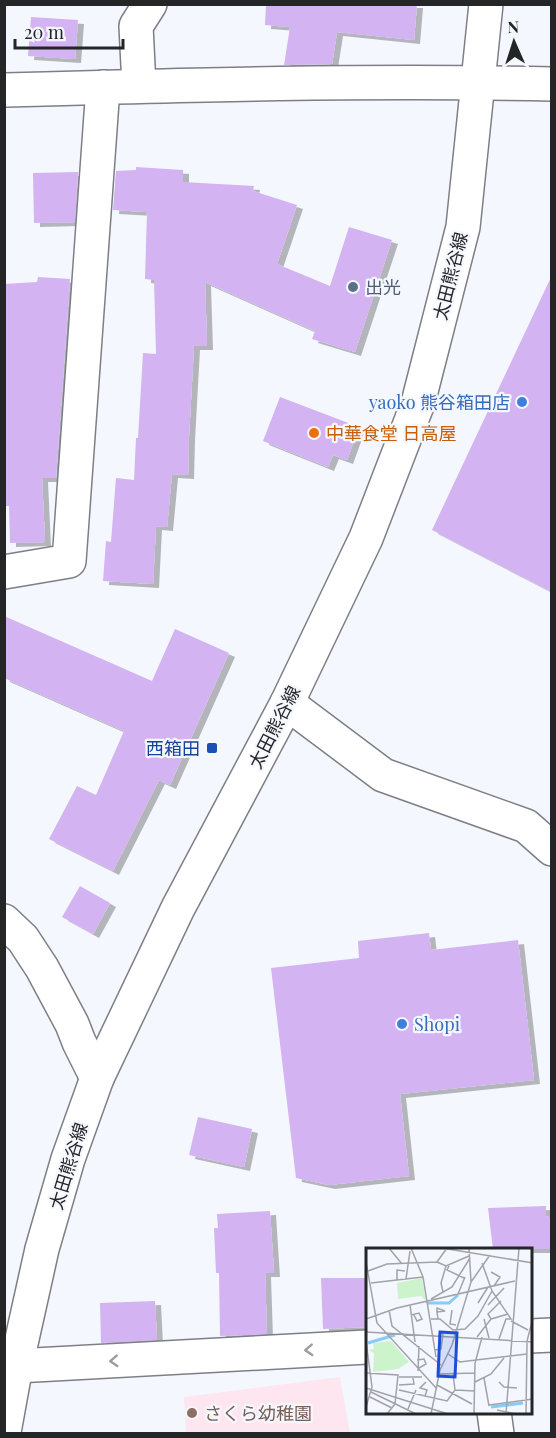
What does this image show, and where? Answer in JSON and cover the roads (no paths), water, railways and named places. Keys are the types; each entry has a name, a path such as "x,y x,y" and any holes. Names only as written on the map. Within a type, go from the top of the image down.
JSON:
{"street":[{"path":"139,86 136,26 150,4"},
{"name":"太田熊谷線","path":"4,1432 15,1366 42,1250 68,1159 97,1078 178,908 287,703 366,538 418,403 463,227 486,4"},
{"path":"4,90 139,86 552,84"},
{"path":"4,572 69,561 103,87"},
{"path":"287,703 382,775 526,826 552,849"},
{"path":"4,921 23,939 42,968 97,1078"},
{"path":"532,1336 552,1335"},
{"path":"15,1366 366,1347"},
{"path":"494,1414 497,1434"}],"place":[{"name":"出光","path":"353,287"},
{"name":"yaoko 熊谷箱田店","path":"522,402"},
{"name":"中華食堂 日高屋","path":"314,433"},
{"name":"西箱田","path":"212,748"},
{"name":"Shopi","path":"402,1024"},
{"name":"さくら幼稚園","path":"192,1413"}]}
